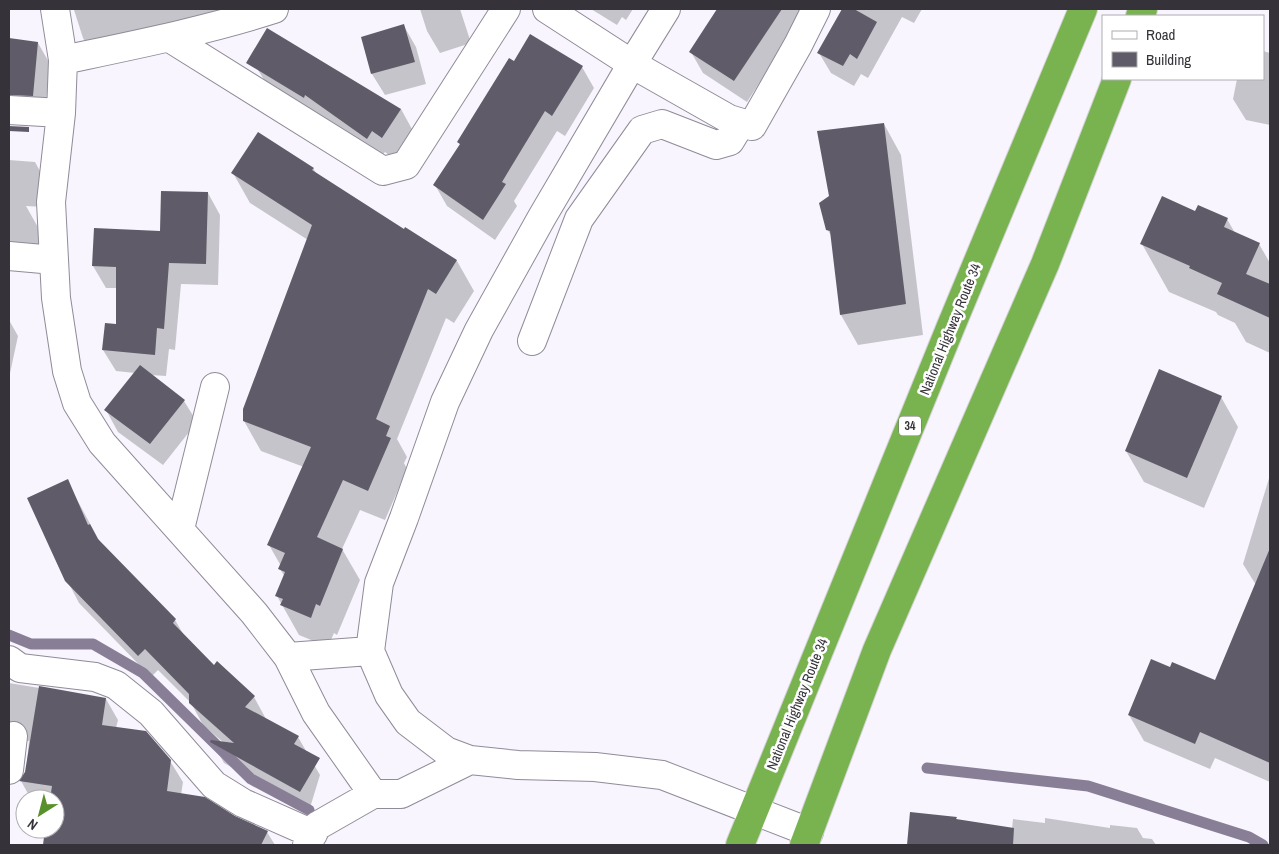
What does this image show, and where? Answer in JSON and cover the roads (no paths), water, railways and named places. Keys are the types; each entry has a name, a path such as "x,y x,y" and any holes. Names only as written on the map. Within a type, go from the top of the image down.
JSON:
{"highway":[{"name":"National Highway Route 34","path":"740,845 948,335 1084,9"},
{"path":"807,838 877,650 1045,264 1117,80"}],"street":[{"path":"55,9 63,60 61,113 51,202 56,298 68,371 77,403 102,442 254,613 288,657 316,713 373,794"},
{"path":"63,60 170,38 274,9"},
{"path":"170,38 383,171 406,165 506,9"},
{"path":"547,9 632,64 729,120 752,126 816,9"},
{"path":"666,9 542,217 479,330 445,402 379,582 370,651 389,695 408,722 446,752 470,760 518,765 595,767 662,775 754,810 807,838"},
{"path":"9,110 61,113"},
{"path":"532,341 579,219 642,130 662,124 716,145 730,141 741,123"},
{"path":"9,256 54,260"},
{"path":"180,529 215,387"},
{"path":"288,657 370,651"},
{"path":"9,660 20,668 95,677 116,686 151,713 214,785 310,840 317,826 373,794 402,794 470,760"},
{"path":"9,770 13,736"}],"waterway":[{"path":"9,635 31,644 93,644 143,673 251,779 309,810"},
{"path":"927,768 1088,786 1249,837 1263,845"}]}
